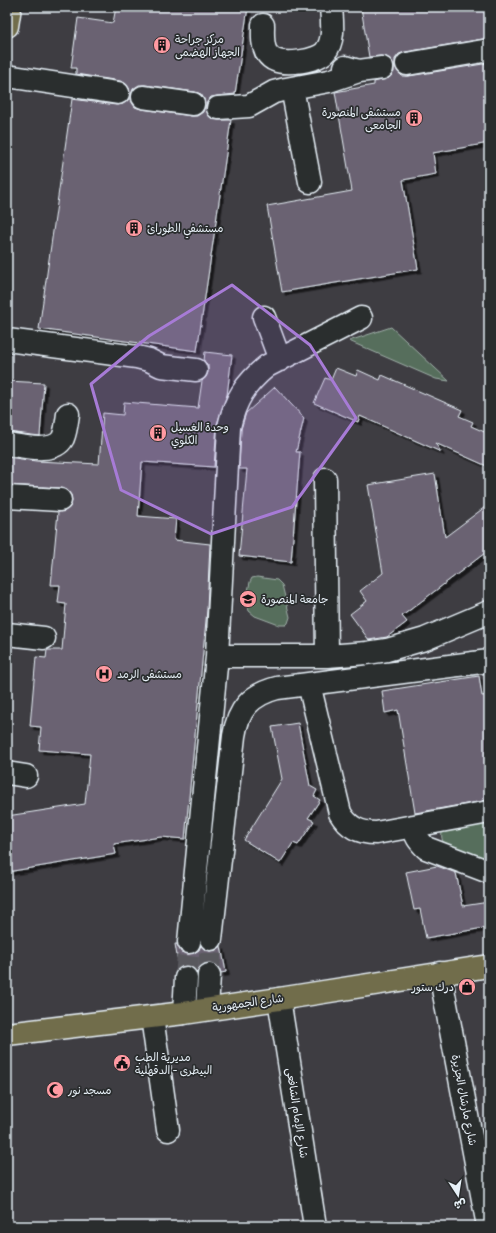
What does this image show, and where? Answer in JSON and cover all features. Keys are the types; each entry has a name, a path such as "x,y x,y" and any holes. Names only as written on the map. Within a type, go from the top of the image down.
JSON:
{"main road":[{"path":"7,26 10,7"},
{"name":"شارع الجمهورية","path":"7,1034 184,1013 489,966"}],"street":[{"path":"263,25 264,46 266,52 274,60 280,62 305,61 316,58 325,52 331,42 332,7"},
{"path":"407,64 489,50"},
{"path":"325,52 340,65 349,69 359,70 382,68"},
{"path":"218,108 249,106 274,92 329,81 359,70"},
{"path":"7,76 118,93"},
{"path":"292,88 310,182"},
{"path":"143,97 193,104"},
{"path":"264,317 280,360"},
{"path":"190,942 217,656 229,427 232,413 238,399 246,387 255,375 267,366 361,318"},
{"path":"7,340 143,358 161,366 196,370"},
{"path":"7,348 131,371 146,371 161,366"},
{"path":"7,444 44,448 56,446 63,438 68,414"},
{"path":"325,478 327,656"},
{"path":"7,497 60,500"},
{"path":"217,656 327,656 367,653 406,645 489,612"},
{"path":"7,634 44,638"},
{"path":"263,656 266,691"},
{"path":"211,939 236,725 240,714 247,705 266,691 308,684 489,661"},
{"path":"308,684 340,813 345,820 358,831 376,833 489,812"},
{"path":"413,826 415,835 426,848 489,872"},
{"name":"شارع مارشال الجزيرة","path":"440,973 488,1226"},
{"path":"207,1009 209,975"},
{"path":"184,1013 186,978"},
{"name":"شارع الإمام الشافعى","path":"279,999 315,1226"},
{"path":"152,1017 168,1130"}],"highlighted area":[{"path":"232,285 310,345 356,418 292,507 211,534 121,490 91,384 149,336"}],"green space":[{"path":"391,327 449,381 436,379 349,341"},
{"path":"257,577 277,580 282,585 290,617 286,625 279,625 255,616 249,611 246,600 250,582 252,578"},
{"path":"489,820 489,861 445,845 442,835 443,829"}],"building":[{"name":"مستشفي الطورائ","path":"116,7 248,7 235,94 211,97 207,102 206,108 208,115 213,119 231,120 197,351 39,329 72,99 116,105 123,104 128,100 130,95 129,88 125,83 76,74 76,68 71,68 78,18 113,23","holes":["139,85 201,94 204,99 205,106 203,112 197,116 192,116 135,107 131,101 133,89"]},
{"path":"361,7 489,7 489,38 405,52 399,54 395,59 395,66 402,76 409,76 489,63 489,143 433,153 436,174 403,180 418,269 282,292 267,206 352,191 335,92 374,85 374,82 389,78 394,72 392,61 387,57 369,57"},
{"path":"205,352 232,355 227,395 217,424 214,467 142,462 138,516 176,519 174,540 210,544 207,610 185,839 161,837 114,844 116,854 7,872 7,816 85,804 90,754 39,750 41,727 30,726 36,657 46,658 47,650 62,650 66,604 58,603 60,585 51,585 58,512 65,511 70,507 72,501 71,495 67,490 61,488 7,485 7,457 36,461 99,464 103,413 123,415 124,402 198,408 202,381 208,372 208,365 204,361"},
{"path":"336,368 356,376 358,370 380,380 382,375 462,410 459,416 473,422 471,426 489,434 489,467 435,443 441,452 360,416 358,422 314,403 325,378 331,380"},
{"path":"7,381 44,383 40,436 7,432"},
{"path":"275,387 304,418 296,452 300,452 291,562 239,556 247,469 239,469 241,429 246,413"},
{"path":"435,474 445,537 489,504 489,550 402,616 407,622 387,637 369,640 350,614 367,601 360,591 383,573 368,485"},
{"path":"479,676 482,696 489,695 489,800 415,813 398,710 385,713 382,691"},
{"path":"298,723 310,786 317,790 314,796 320,800 308,818 314,821 298,845 293,843 280,863 244,840 282,779 272,727"},
{"path":"437,866 456,873 463,906 489,902 489,927 426,938 420,909 414,910 406,872"},
{"path":"175,944 177,944 181,952 188,954 199,950 201,945 204,949 210,951 216,950 221,946 226,972 221,973 220,969 216,965 210,963 203,964 197,972 193,968 187,966 179,968"}],"tunnel":[{"path":"209,975 211,939"},
{"path":"186,978 189,942"}],"place":[{"name":"مركز جراحة الجهاز الهضمى","path":"162,45"},
{"name":"مستشفى المنصورة الجامعى","path":"414,118"},
{"name":"مستشفي الطورائ","path":"134,228"},
{"name":"وحدة الغسيل الكلوي","path":"158,433"},
{"name":"جامعة المنصورة","path":"248,599"},
{"name":"مستشفى الرمد","path":"104,674"},
{"name":"درك ستور","path":"467,987"},
{"name":"مديرية الطب البيطرى - الدقهلية","path":"122,1063"},
{"name":"مسجد نور","path":"55,1090"}]}
